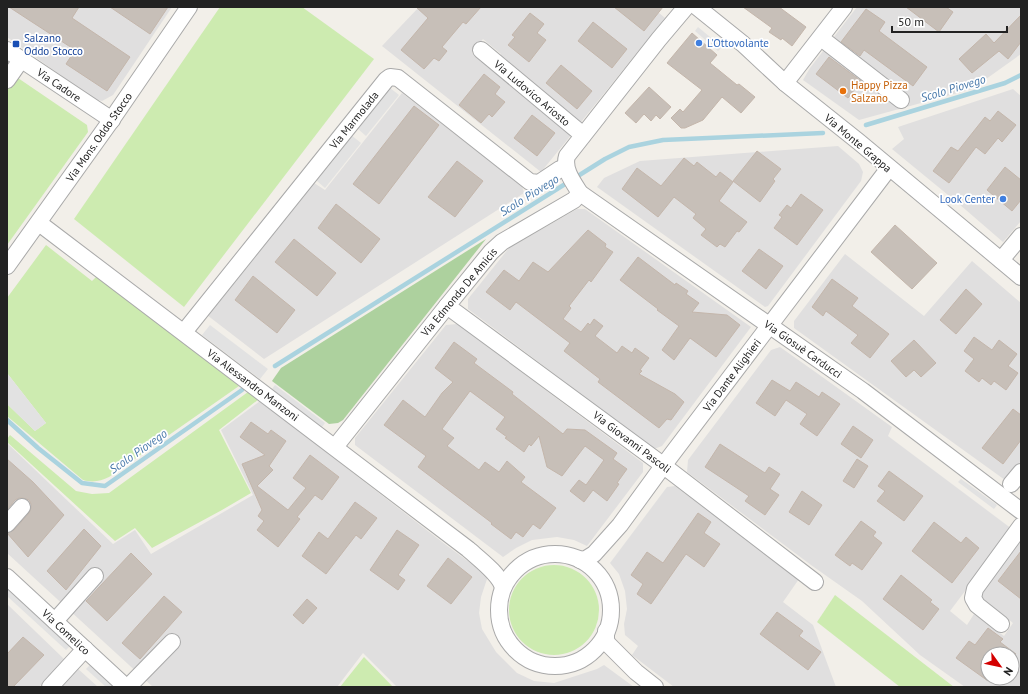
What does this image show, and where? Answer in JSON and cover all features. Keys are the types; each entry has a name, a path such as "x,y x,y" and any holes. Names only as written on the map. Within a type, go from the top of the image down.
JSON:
{"street":[{"name":"Via Mons. Oddo Stocco","path":"7,266 112,120 189,7"},
{"path":"572,180 565,161 567,156 686,7"},
{"name":"Via Monte Grappa","path":"697,7 743,44 785,83 860,142 889,168 1021,277"},
{"path":"785,83 844,7"},
{"path":"821,38 901,100"},
{"name":"Via Cadore","path":"7,50 112,120"},
{"name":"Via Ludovico Ariosto","path":"481,50 583,135"},
{"path":"7,80 21,60"},
{"name":"Via Marmolada","path":"184,332 386,80 390,77 398,78 530,182 539,183 560,168 572,180"},
{"name":"Via Dante Alighieri","path":"580,560 586,559 594,554 620,525 889,168"},
{"name":"Via Edmondo De Amicis","path":"335,447 491,252 502,242 574,200 572,180"},
{"name":"Via Giosuè Carducci","path":"572,180 770,326 863,391 1021,511"},
{"name":"Via Alessandro Manzoni","path":"38,223 184,332 468,549"},
{"path":"1001,260 1021,236"},
{"name":"Via Giovanni Pascoli","path":"447,306 663,466 815,582"},
{"path":"1010,484 1021,472"},
{"path":"7,524 22,507"},
{"name":"Via Dante Alighieri","path":"597,572 599,562 620,525"},
{"path":"1001,624 977,605 973,598 975,589 1021,526"},
{"path":"468,549 504,567 519,568"},
{"path":"468,549 498,576 503,584 499,614 504,632 508,641 520,653 534,662 556,666 574,662 591,652 598,645 606,631"},
{"path":"503,588 519,568 534,558 560,555 580,560 593,568 603,582 608,593 611,606 610,618 605,638 636,672 655,687"},
{"path":"55,621 95,576"},
{"name":"Via Comelico","path":"7,577 127,687"},
{"path":"127,687 172,642"},
{"path":"50,687 85,649"},
{"path":"591,652 600,653 636,672"}],"shaded area":[{"path":"7,7 172,7 113,95 102,101 94,99 7,37"},
{"path":"419,7 652,7 665,18 581,122 499,57 501,54 483,39 472,53 572,134 541,172 382,46"},
{"path":"857,7 1021,7 1021,54 972,89 859,120 803,80 810,68"},
{"path":"698,27 722,47 718,51 695,31"},
{"path":"390,88 399,95 366,136 357,128"},
{"path":"1013,89 1021,96 1021,221 1003,242 892,149 904,139 898,127"},
{"path":"402,93 522,186 524,193 264,359 207,315 314,183 325,190"},
{"path":"351,135 361,143 325,188 316,180"},
{"path":"838,146 859,164 863,172 861,181 768,306 765,307 597,187 604,178 640,161"},
{"path":"577,209 585,209 751,327 662,446 654,449 468,309 468,299 509,248"},
{"path":"845,254 924,316 972,261 1021,303 1021,461 1005,480 794,328 794,321"},
{"path":"457,324 643,463 643,472 587,546 574,540 557,537 532,540 503,557 355,445 355,438 446,325"},
{"path":"210,325 268,369 260,379 202,335"},
{"path":"780,347 892,427 888,436 1012,529 950,611 967,625 974,614 1004,636 1013,623 982,598 982,592 1021,540 1021,687 965,687 920,655 862,601 811,565 687,472 688,460 771,350"},
{"path":"7,373 46,423 35,431 7,404"},
{"path":"275,385 325,423 322,427 272,389"},
{"path":"260,401 488,576 481,597 479,613 482,629 496,652 517,673 534,681 554,683 597,669 604,665 634,687 397,687 363,653 337,687 153,687 7,553 8,444 113,544 135,530 151,554 253,495 221,430"},
{"path":"961,479 997,505 994,509 958,482"},
{"path":"675,486 799,579 783,602 813,625 836,687 674,687 632,655 638,646 625,635 624,624 627,609 625,591 619,574 610,563 667,487"},
{"path":"7,588 70,646 66,650 7,596"},
{"path":"7,604 64,659 39,687 7,687"},
{"path":"90,665 114,687 106,687 86,669"},
{"path":"77,668 98,687 59,687"}],"green space":[{"path":"220,7 302,7 374,59 184,307 74,219"},
{"path":"15,76 87,125 88,132 7,245 7,87"},
{"path":"486,239 343,420 338,423 329,424 272,381 281,368"},
{"path":"46,245 92,281 97,276 239,386 109,477 100,480 83,480 7,416 7,404 35,431 46,423 7,373 7,298"},
{"path":"248,392 259,399 219,430 251,493 152,548 135,528 115,541 7,442 10,435 76,491 92,494 109,493"},
{"path":"554,565 571,568 586,578 596,593 599,610 596,627 586,642 571,652 554,655 537,652 522,642 512,627 509,610 512,593 522,578 537,568"},
{"path":"835,595 954,687 900,687 817,622"},
{"path":"364,657 393,687 340,687"}],"building":[{"path":"9,7 79,7 72,18 130,57 107,91 66,64 75,50"},
{"path":"110,7 168,7 150,34"},
{"path":"416,7 481,7 466,24 463,22 442,47 447,51 439,61 434,58 424,69 401,50 428,18"},
{"path":"614,7 663,7 644,31"},
{"path":"743,7 779,7 806,27 792,46 782,38 781,40 769,32 772,28"},
{"path":"906,7 946,7 953,12 939,32"},
{"path":"866,9 885,22 879,31 927,67 913,86 864,50 860,56 841,42"},
{"path":"530,13 544,24 537,33 546,40 529,62 508,45 515,37 512,35"},
{"path":"1021,15 1021,42 1008,59 999,51 972,73 959,59 986,34 994,43"},
{"path":"593,22 627,49 612,68 578,41"},
{"path":"692,33 717,55 710,63 737,85 739,84 755,97 741,113 722,97 703,120 685,128 681,128 671,118 680,109 683,112 702,90 667,63"},
{"path":"829,57 861,81 848,98 816,74"},
{"path":"561,65 592,91 577,109 546,83"},
{"path":"484,74 500,87 495,94 505,102 492,117 489,114 481,123 459,105"},
{"path":"649,87 671,107 660,119 656,115 651,121 644,114 636,123 625,113"},
{"path":"414,106 439,125 379,204 353,184"},
{"path":"998,111 1016,125 1002,142 998,138 985,154 976,147 949,183 933,171 951,147 958,151 985,117 990,121"},
{"path":"532,115 555,133 537,156 514,138"},
{"path":"757,151 781,169 773,179 775,181 760,202 733,181"},
{"path":"684,158 694,166 697,162 716,177 720,172 733,182 719,201 747,222 739,232 737,231 725,247 720,244 717,247 701,235 706,229 693,218 696,214 674,197 658,217 622,189 637,168 661,186"},
{"path":"457,161 483,181 455,217 428,197"},
{"path":"1005,167 1021,180 1021,200 1012,211 987,190"},
{"path":"801,194 823,210 797,245 774,228 782,217 779,215 787,205 791,208"},
{"path":"336,204 380,239 361,263 318,228"},
{"path":"895,225 937,263 912,289 871,252"},
{"path":"588,230 606,244 605,247 613,252 591,282 589,280 569,306 571,308 563,319 581,332 588,323 590,325 594,319 603,326 595,336 617,353 622,346 632,353 635,348 649,358 640,370 642,371 639,374 675,394 684,402 671,420 667,419 659,428 598,382 600,379 564,351 570,343 516,302 510,310 486,292 504,270 519,281 533,262 548,272"},
{"path":"294,239 336,273 317,296 275,262"},
{"path":"759,249 783,266 766,289 742,271"},
{"path":"638,257 675,285 676,283 688,291 686,294 699,303 692,312 727,315 740,325 716,357 690,338 674,360 662,350 679,326 620,280"},
{"path":"253,276 295,310 277,333 235,300"},
{"path":"832,279 858,298 852,306 889,334 870,358 851,343 858,335 826,311 823,316 812,307"},
{"path":"966,289 982,304 956,334 940,320"},
{"path":"974,337 992,350 999,340 1017,354 1008,366 1018,373 1006,390 994,381 991,385 982,378 979,382 965,371 974,359 964,351"},
{"path":"914,340 936,363 921,377 914,370 906,377 891,361"},
{"path":"454,342 477,359 474,363 513,392 512,394 563,434 567,429 585,430 617,453 613,459 627,469 607,501 593,490 584,502 570,491 579,480 586,485 604,460 585,446 562,476 547,467 539,436 531,446 529,444 524,452 505,438 507,437 496,429 505,417 470,391 442,429 454,438 447,446 479,470 485,462 499,472 507,461 525,477 521,482 556,508 540,529 533,524 523,537 516,532 511,539 418,467 426,456 384,425 403,400 425,417 442,393 453,382 435,368"},
{"path":"772,380 790,391 796,382 819,397 822,392 840,404 817,436 800,424 807,414 786,400 775,416 756,403"},
{"path":"1013,409 1021,415 1021,440 1003,464 982,448"},
{"path":"251,422 268,434 271,430 286,441 269,466 273,470 257,486 288,510 306,488 293,478 310,455 339,477 322,500 315,495 297,517 300,519 278,547 257,530 264,521 258,516 262,510 242,464 265,455 240,437"},
{"path":"853,426 873,440 861,458 841,444"},
{"path":"720,444 765,473 769,467 780,474 770,489 779,495 765,515 745,501 749,496 705,467"},
{"path":"7,459 33,482 64,515 28,557 7,533 14,530 29,513 31,504 29,500 19,498 15,500 7,510"},
{"path":"857,459 868,466 854,488 843,481"},
{"path":"889,471 923,496 904,521 877,501 885,491 878,486"},
{"path":"802,491 822,505 809,525 789,512"},
{"path":"355,502 377,518 361,539 356,535 326,574 302,556 319,532 328,539"},
{"path":"698,513 711,522 704,533 720,544 704,567 686,554 651,604 637,594 643,584 631,575 647,552 663,563"},
{"path":"861,521 876,532 873,536 882,543 862,570 852,563 850,566 835,555"},
{"path":"934,522 961,543 966,537 979,548 952,583 912,551"},
{"path":"84,529 101,546 66,590 47,571"},
{"path":"397,530 419,545 398,575 405,580 398,590 370,570"},
{"path":"1021,551 1021,599 998,581"},
{"path":"131,553 152,574 107,621 86,601"},
{"path":"448,558 472,577 451,604 427,586"},
{"path":"901,575 932,600 930,602 939,609 923,630 883,599"},
{"path":"164,596 182,612 140,659 122,643"},
{"path":"307,599 317,608 303,624 293,615"},
{"path":"777,612 803,631 799,636 821,652 808,670 760,634"},
{"path":"988,628 1003,639 1000,642 1005,646 980,646 980,675 956,658 969,641 975,645"},
{"path":"23,637 44,655 13,687 7,687 7,654"}],"waterway":[{"name":"Scolo Piovego","path":"866,125 1005,83 1021,75"},
{"name":"Scolo Piovego","path":"275,366 605,159 629,147 663,140 823,133"},
{"name":"Scolo Piovego","path":"7,420 38,448 82,483 105,486 242,390"}],"place":[{"name":"L'Ottovolante","path":"699,43"},
{"name":"Salzano Oddo Stocco","path":"16,44"},
{"name":"Happy Pizza Salzano","path":"843,91"},
{"name":"Look Center","path":"1003,199"}]}
